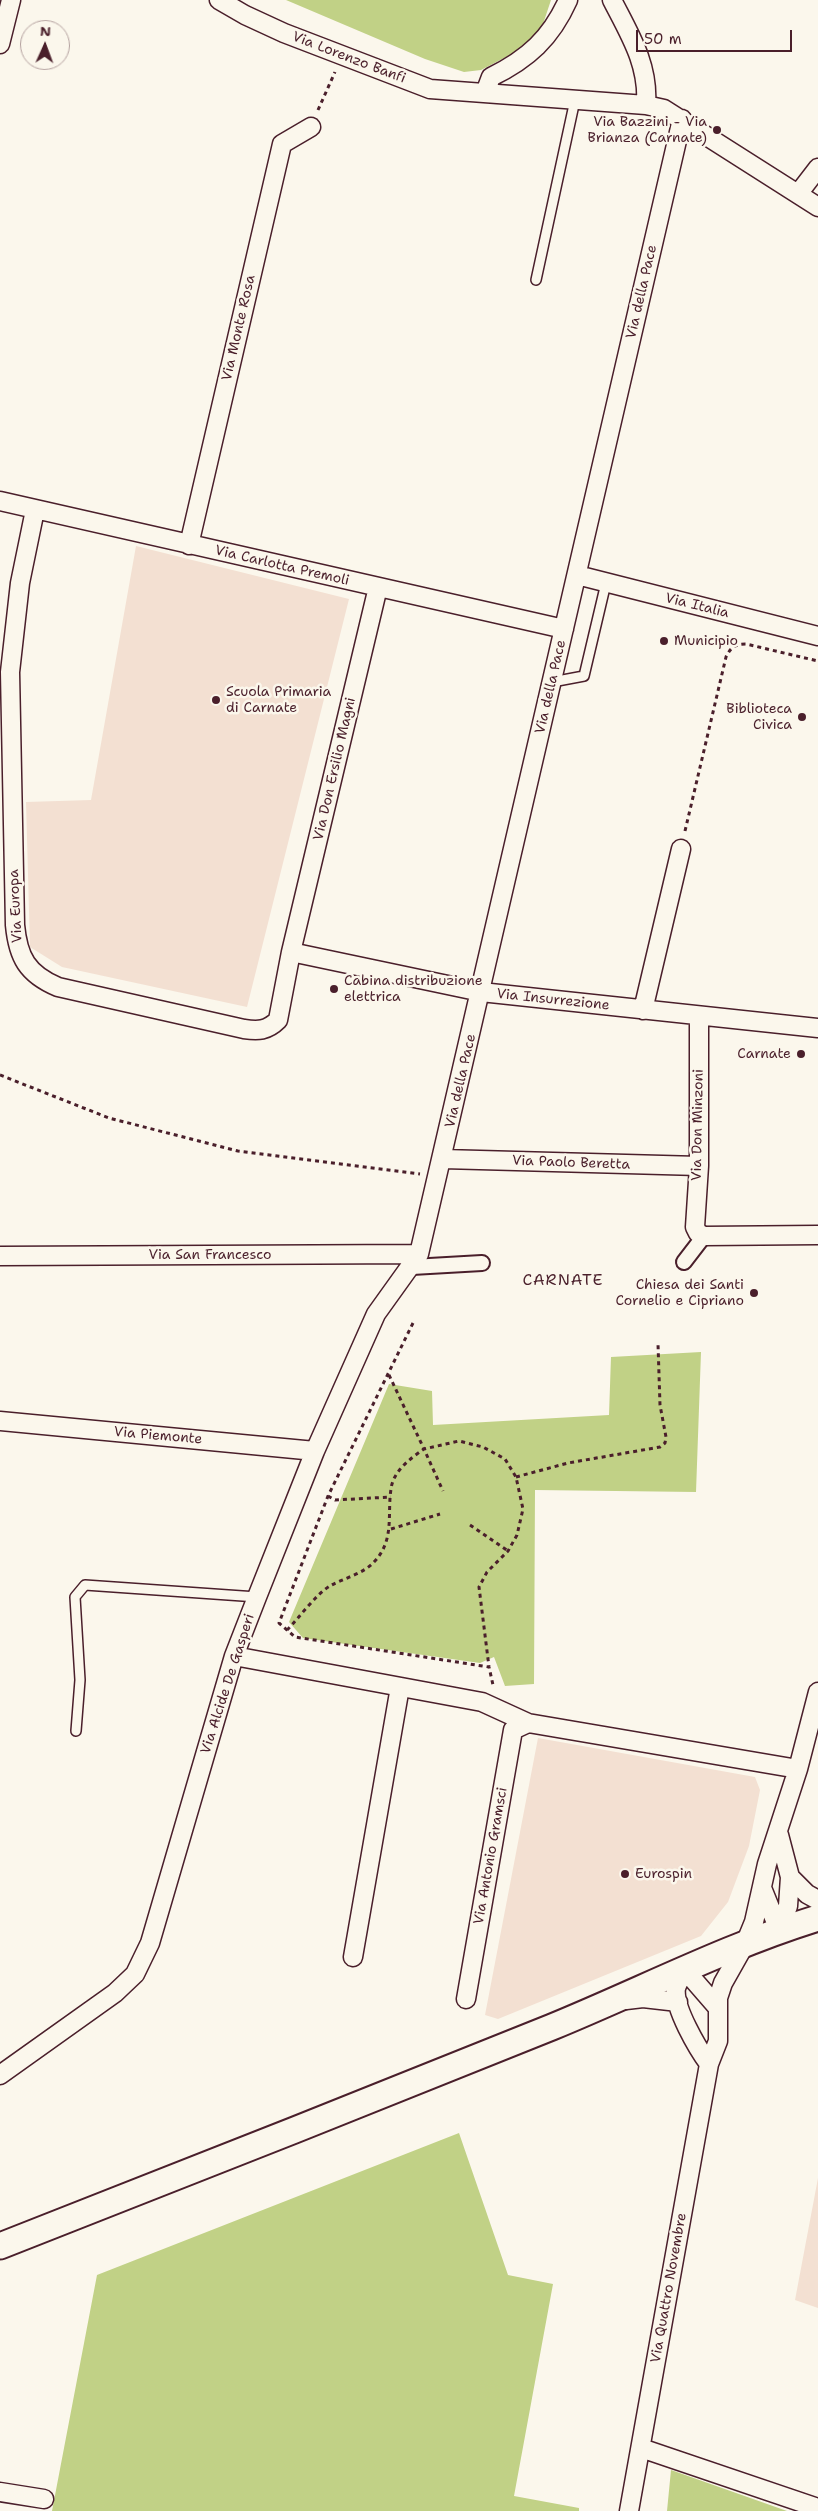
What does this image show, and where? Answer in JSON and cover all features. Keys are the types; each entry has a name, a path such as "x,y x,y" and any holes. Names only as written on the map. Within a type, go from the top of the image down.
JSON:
{"main road":[{"path":"0,2246 611,2003 779,1930 818,1918"}],"street":[{"path":"0,44 11,0"},
{"name":"Via Lorenzo Banfi","path":"219,0 245,15 430,89 646,105 664,108 818,207"},
{"path":"485,93 491,77 514,64 548,37 568,0"},
{"path":"612,0 642,64 648,84 646,105"},
{"name":"Via della Pace","path":"416,1260 441,1168 682,118"},
{"name":"Via Monte Rosa","path":"188,544 282,144 311,127"},
{"path":"798,194 818,168"},
{"name":"Via Carlotta Premoli","path":"0,501 564,629"},
{"name":"Via Europa","path":"35,510 20,583 10,672 15,925 19,954 24,962 46,982 58,987 255,1031 270,1028 278,1020 292,952"},
{"name":"Via Italia","path":"577,575 818,636"},
{"name":"Via Don Ersilio Magni","path":"292,952 378,587"},
{"path":"643,1010 681,849"},
{"name":"Via Insurrezione","path":"292,952 481,992 818,1028"},
{"name":"Via Don Minzoni","path":"699,1016 699,1166 695,1227 701,1234"},
{"name":"Via Paolo Beretta","path":"441,1168 699,1166"},
{"path":"684,1262 701,1234 818,1235"},
{"name":"Via San Francesco","path":"0,1256 416,1260"},
{"path":"416,1260 482,1263"},
{"name":"Via Alcide De Gasperi","path":"0,2075 115,1993 135,1974 150,1943 234,1656 256,1597 315,1451 376,1314 416,1260"},
{"name":"Via Piemonte","path":"0,1421 315,1451"},
{"path":"234,1656 482,1702 528,1722 798,1769"},
{"path":"353,1957 400,1686"},
{"name":"Via Quattro Novembre","path":"629,2511 709,2064 718,2041 718,2008 723,1983 745,1944 762,1888 767,1864 779,1835 818,1692"},
{"name":"Via Antonio Gramsci","path":"466,1999 514,1730 528,1722"},
{"path":"779,1835 790,1877 788,1906 779,1930"},
{"path":"790,1877 807,1894 818,1900"},
{"path":"762,1888 779,1930"},
{"path":"709,2064 693,2042 678,2002 676,1989 685,1970 718,2008"},
{"path":"611,2003 643,1998 678,2002"},
{"path":"641,2448 818,2508"},
{"path":"0,2492 44,2499"}],"lane":[{"path":"536,280 575,100"},
{"path":"552,682 584,676 606,583"},
{"path":"76,1731 80,1680 75,1596 85,1585 256,1597"}],"path":[{"path":"311,127 342,55"},
{"path":"681,849 726,656 730,649 737,644 746,644 818,662"},
{"path":"0,1075 109,1118 238,1151 441,1168"},
{"path":"413,1323 328,1496 279,1623 295,1637 489,1668"},
{"path":"516,1477 568,1463 660,1448 665,1443 666,1437 660,1405 658,1344"},
{"path":"388,1374 443,1490"},
{"path":"288,1630 329,1587 374,1562 391,1529 391,1487 404,1463 424,1449 459,1441 483,1447 505,1459 516,1477 523,1509 517,1535 508,1551 487,1572 479,1587 489,1668 493,1685"},
{"path":"328,1496 335,1500 391,1497"},
{"path":"391,1529 440,1514"},
{"path":"470,1525 508,1551"}],"shaded area":[{"name":"Scuola Primaria di Carnate","path":"136,546 349,599 247,1007 62,967 30,947 26,802 91,800"},
{"name":"Eurospin","path":"538,1738 755,1777 760,1790 749,1846 728,1902 701,1936 498,2019 485,2015"},
{"path":"818,2178 818,2308 795,2300"}],"green space":[{"path":"286,0 551,0 541,30 529,45 481,70 464,72 425,59"},
{"path":"701,1352 696,1492 535,1490 534,1684 505,1686 494,1657 480,1663 303,1638 289,1622 389,1384 432,1391 433,1425 609,1415 611,1357"},
{"path":"459,2133 508,2275 553,2284 514,2496 579,2508 579,2511 52,2511 97,2275"},
{"path":"671,2470 787,2511 667,2511"}],"place":[{"name":"Via Bazzini - Via Brianza (Carnate)","path":"717,130"},
{"name":"Municipio","path":"664,641"},
{"name":"Scuola Primaria di Carnate","path":"216,700"},
{"name":"Biblioteca Civica","path":"802,717"},
{"name":"Cabina distribuzione elettrica","path":"334,989"},
{"name":"Carnate","path":"801,1054"},
{"name":"Chiesa dei Santi Cornelio e Cipriano","path":"754,1293"},
{"name":"Eurospin","path":"625,1874"}],"district":[{"name":"CARNATE","path":"563,1281"}]}
